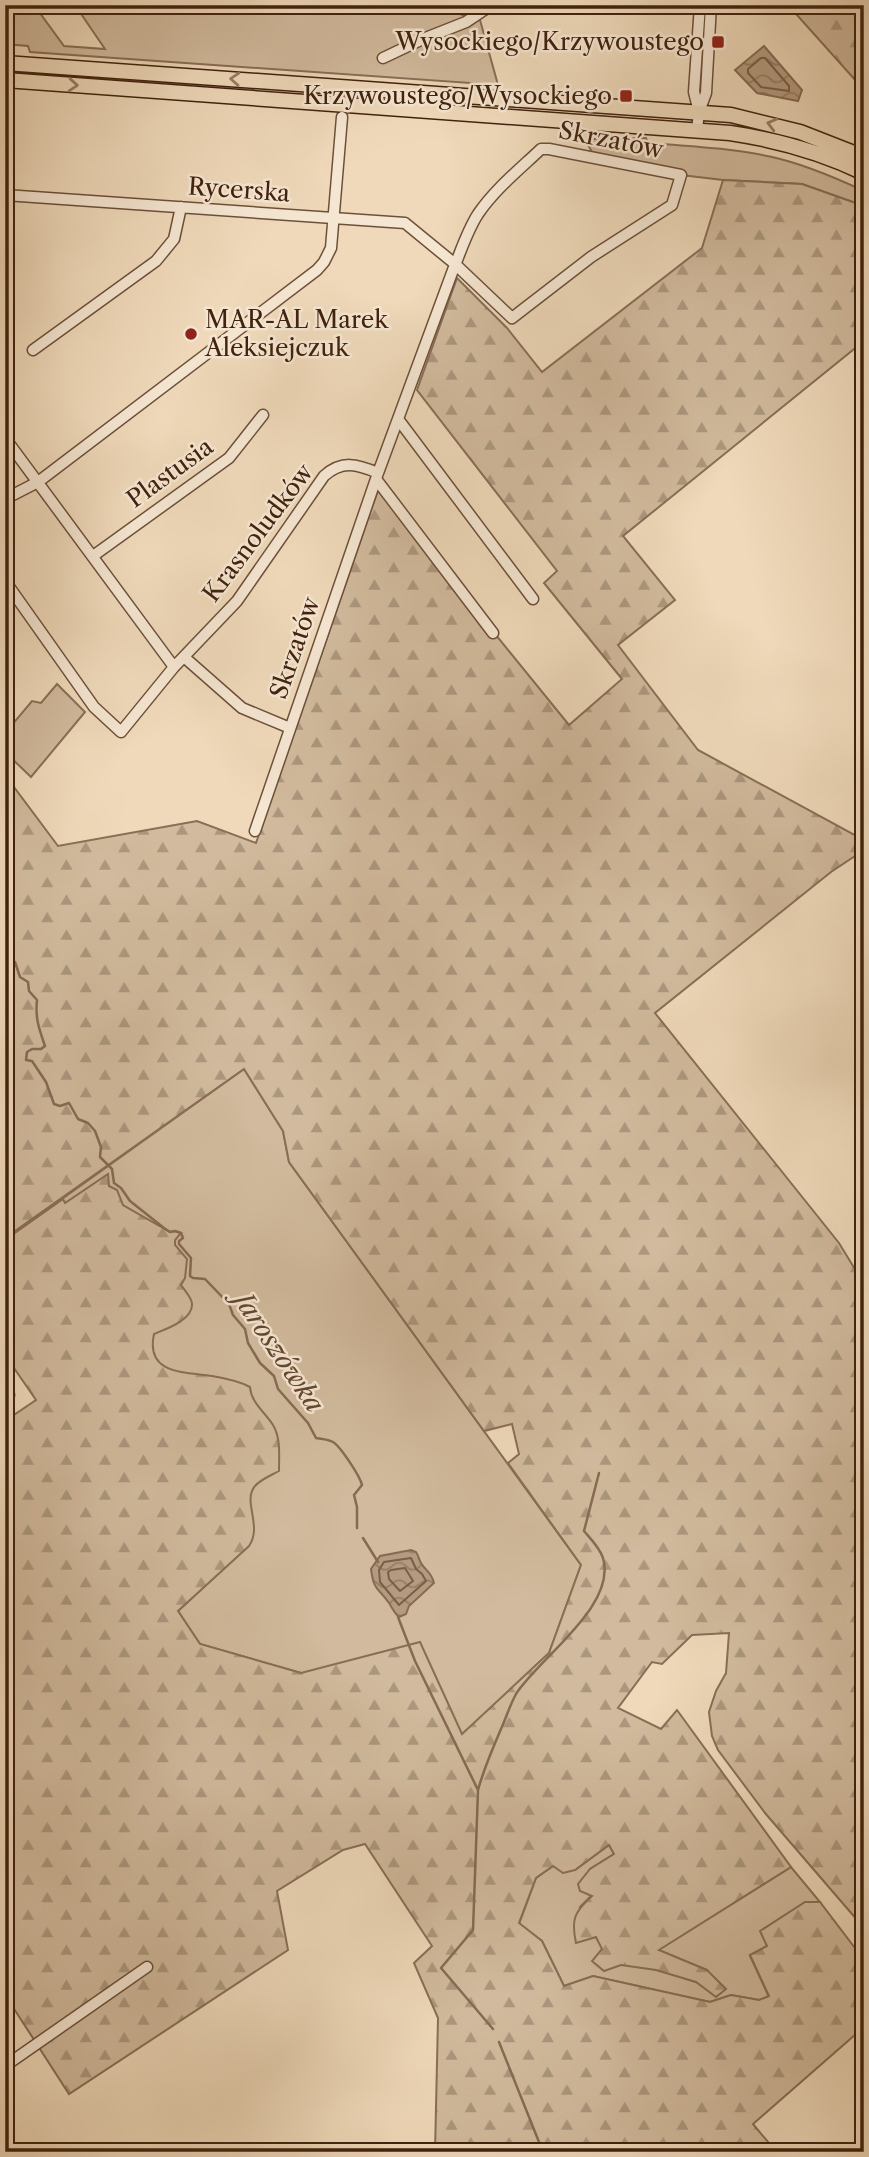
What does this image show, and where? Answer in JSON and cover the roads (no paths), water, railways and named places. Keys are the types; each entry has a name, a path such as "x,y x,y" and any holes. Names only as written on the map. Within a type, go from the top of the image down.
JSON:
{"main road":[{"path":"5,64 731,115 765,122 837,145 864,158"},
{"path":"261,99 272,93 272,85 267,82"},
{"path":"6,85 261,99 730,133 814,151 864,173"}],"street":[{"path":"383,58 423,38 466,22 476,9 493,5"},
{"path":"699,5 694,92 699,112"},
{"path":"697,130 699,112 706,93 711,5"},
{"path":"5,499 38,482 317,270 328,256 334,219 342,117"},
{"name":"Skrzatów","path":"256,831 377,476 456,264 479,212 541,149 681,174 672,205 591,257 512,317 456,264"},
{"name":"Rycerska","path":"5,195 405,223 456,264"},
{"path":"33,350 156,261 174,239 181,207"},
{"name":"Plastusia","path":"93,556 229,458 263,415"},
{"path":"398,419 533,599"},
{"path":"5,438 174,667"},
{"name":"Krasnoludków","path":"5,581 94,707 121,732 174,667 237,601 324,476 338,466 347,464 358,465 377,476"},
{"path":"377,476 493,633"},
{"path":"184,657 242,708 290,728"},
{"path":"5,2066 147,1967"}],"water":[{"path":"764,46 802,90 798,101 757,93 735,70"},
{"path":"411,1550 416,1552 434,1583 409,1606 406,1614 399,1617 375,1586 371,1569 380,1556"}],"waterway":[{"name":"Jaroszówka","path":"5,963 15,962 20,977 28,982 29,991 37,1000 38,1023 45,1046 27,1052 26,1060 32,1061 46,1082 54,1104 60,1106 69,1103 78,1119 88,1123 95,1131 101,1147 100,1157 112,1169 114,1183 130,1201 170,1232 181,1233 183,1238 179,1244 191,1258 190,1276 205,1279 229,1304 233,1315 245,1329 248,1343 260,1363 274,1376 278,1389 308,1423 316,1438 333,1442 345,1455 362,1485 354,1495 357,1528"},
{"path":"478,1790 488,1759 516,1694 574,1630 599,1594 604,1576 603,1558 584,1531 599,1473"},
{"path":"363,1538 378,1562"},
{"path":"398,1617 415,1661 478,1790 473,1930 441,1968 493,2029"},
{"path":"499,2042 543,2152"}],"place":[{"name":"Wysockiego/Krzywoustego","path":"718,42"},
{"name":"Krzywoustego/Wysockiego","path":"626,96"},
{"name":"MAR-AL Marek Aleksiejczuk","path":"191,334"}]}
